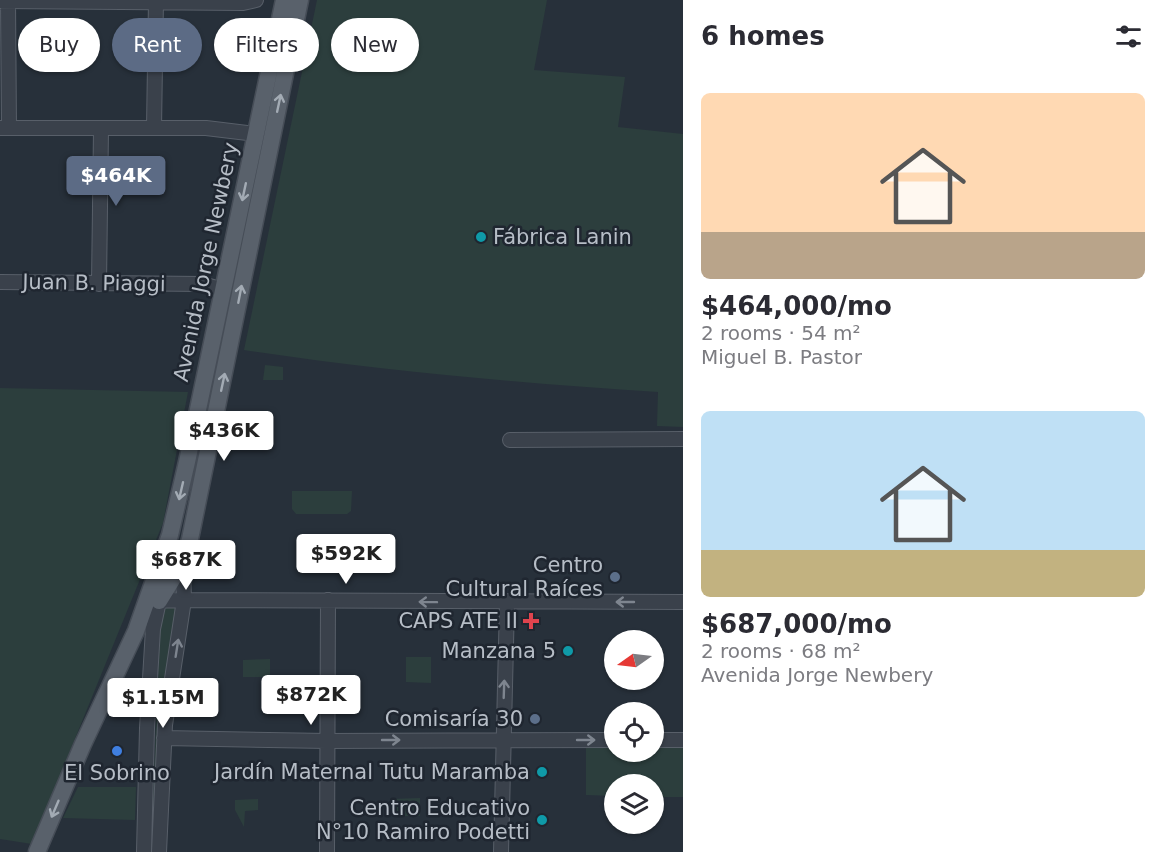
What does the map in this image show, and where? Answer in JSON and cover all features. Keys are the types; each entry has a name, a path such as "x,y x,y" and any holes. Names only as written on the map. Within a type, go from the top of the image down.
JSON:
{"main road":[{"name":"Avenida Jorge Newbery","path":"152,601 178,502 284,0"},
{"name":"Avenida Jorge Newbery","path":"152,601 183,562 203,475 300,0"},
{"path":"37,852 82,744 152,601"}],"street":[{"path":"256,0 243,3 5,1 5,128 206,128 256,134"},
{"path":"154,128 155,2"},
{"path":"99,284 101,129"},
{"name":"Juan B. Piaggi","path":"0,282 201,284 224,290"},
{"path":"510,440 683,439"},
{"name":"Avenida Jorge Newbery","path":"159,852 165,738 184,600 183,562"},
{"path":"327,852 328,600"},
{"path":"144,852 148,708 153,629 152,601 683,602"},
{"path":"501,852 507,603"},
{"path":"165,738 327,741 604,740"},
{"path":"664,740 683,740"}],"shaded area":[{"path":"317,0 547,0 534,70 625,77 618,127 683,134 683,427 657,426 658,392 451,376 244,350 302,72 319,72 319,18 313,18"},
{"path":"265,365 283,367 283,380 263,380"},
{"path":"0,388 188,392 163,523 32,844 0,839"},
{"path":"292,491 352,491 351,511 347,514 296,514 292,509"},
{"path":"166,606 177,607 156,852 151,852 160,619"},
{"path":"406,657 431,657 431,683 406,682"},
{"path":"270,659 270,677 243,677 243,660"},
{"path":"586,747 604,747 604,762 664,762 664,747 683,748 683,797 664,797 664,774 604,774 604,796 586,795"},
{"path":"78,787 136,787 135,820 63,818"},
{"path":"420,798 420,816 392,816 391,799"},
{"path":"258,799 258,810 245,811 244,827 235,810 235,800"}],"place":[{"name":"Fábrica Lanin","path":"481,237"},
{"name":"Centro Cultural Raíces","path":"615,577"},
{"name":"CAPS ATE II","path":"531,621"},
{"name":"Manzana 5","path":"568,651"},
{"name":"Comisaría 30","path":"535,719"},
{"name":"El Sobrino","path":"117,751"},
{"name":"Jardín Maternal Tutu Maramba","path":"542,772"},
{"name":"Centro Educativo N°10 Ramiro Podetti","path":"542,820"}]}
